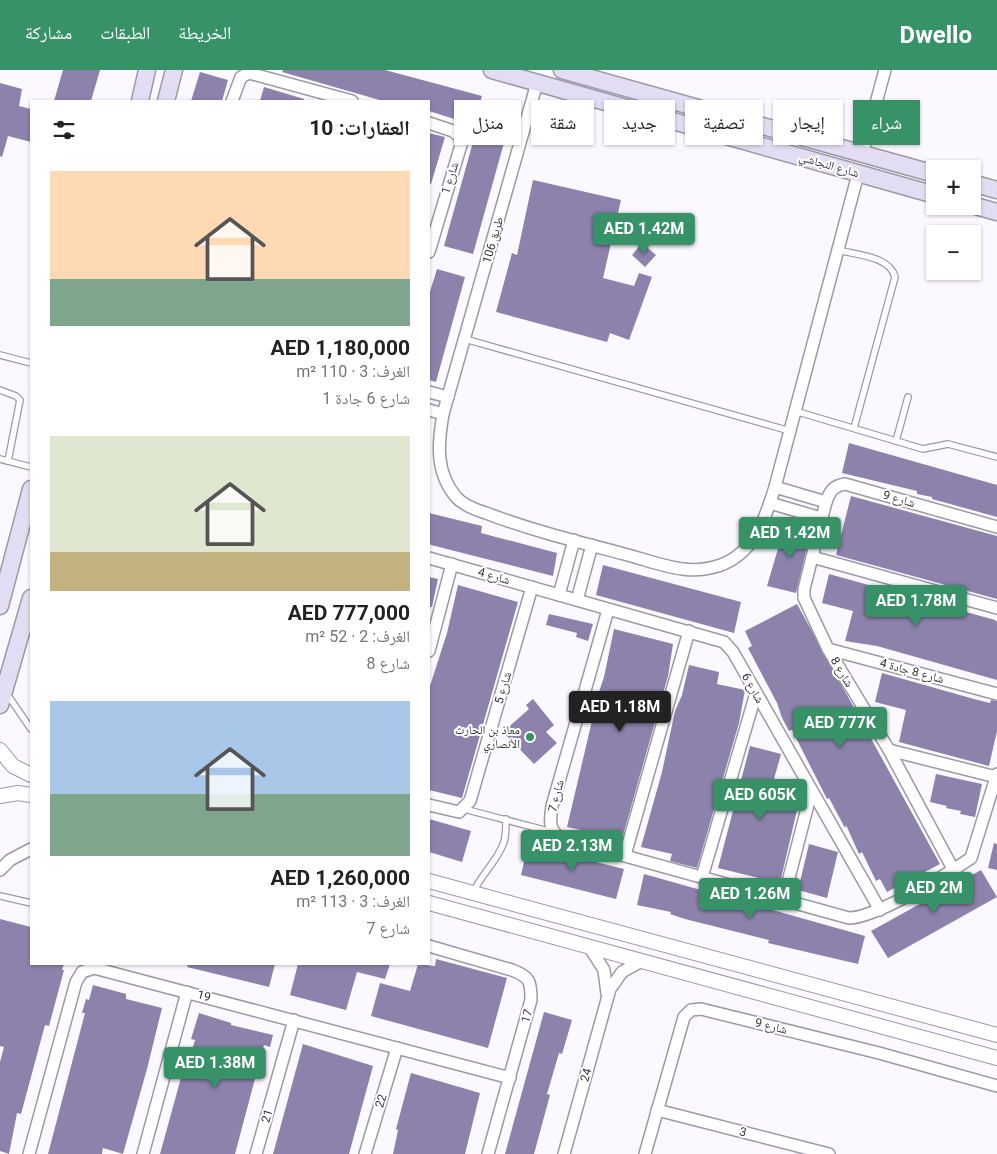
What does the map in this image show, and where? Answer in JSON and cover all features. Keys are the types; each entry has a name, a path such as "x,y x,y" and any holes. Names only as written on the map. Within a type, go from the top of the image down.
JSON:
{"main road":[{"path":"140,100 147,70"},
{"path":"166,100 174,70"},
{"name":"شارع النجاشي","path":"492,70 685,125"},
{"name":"شارع النجاشي","path":"562,70 685,104"},
{"name":"شارع النجاشي","path":"763,126 926,172"},
{"name":"شارع النجاشي","path":"756,145 926,193"},
{"path":"981,186 997,190"},
{"path":"981,208 996,212"},
{"path":"0,606 4,576 30,492"},
{"path":"2,698 30,601"}],"street":[{"path":"862,154 885,70"},
{"path":"232,100 240,77 249,73 348,100"},
{"name":"طريق 106","path":"537,84 443,414 439,438 441,469 447,485 457,498 487,514 592,546 683,569 702,570 722,564 751,545 762,527 775,487 858,174"},
{"name":"شارع 1","path":"430,124 453,130 460,137 460,145 430,248"},
{"path":"430,207 441,210"},
{"path":"430,392 448,397"},
{"path":"430,410 443,414"},
{"name":"شارع 9","path":"821,518 830,491 836,485 845,484 997,527"},
{"path":"775,487 826,502"},
{"path":"770,504 821,518"},
{"name":"شارع 8","path":"821,518 804,598 828,649 889,750 953,869"},
{"path":"559,595 574,540"},
{"path":"577,600 592,546"},
{"path":"812,557 997,608"},
{"name":"شارع 4","path":"430,558 559,595"},
{"path":"430,648 452,564"},
{"name":"شارع 5","path":"464,809 470,801 476,784 532,588"},
{"name":"شارع 6","path":"559,595 724,642 733,652 811,793 880,910"},
{"name":"شارع 7","path":"552,832 549,824 552,806 608,610"},
{"path":"626,855 689,631"},
{"name":"شارع 8 جادة 4","path":"828,649 997,694"},
{"path":"702,877 756,693"},
{"path":"0,750 13,766 30,774"},
{"path":"552,832 560,838 626,855 783,901 849,918 860,918 880,910 971,858 997,776 889,750"},
{"path":"0,796 18,793 30,795"},
{"path":"783,901 811,793"},
{"path":"430,806 452,812 464,809"},
{"path":"0,870 10,860 30,850"},
{"path":"430,881 997,1035"},
{"path":"430,903 997,1058"},
{"path":"532,932 530,923 535,918 599,933 606,929"},
{"name":"17","path":"430,946 525,975 531,985 531,1000 488,1154"},
{"name":"24","path":"590,948 604,970 607,996"},
{"name":"24","path":"564,1154 607,996 617,977 627,968 640,962"},
{"name":"19","path":"29,1154 76,982 82,972 94,968 510,1078"},
{"path":"143,1154 187,992"},
{"name":"شارع 9","path":"645,1154 684,1017 691,1010 701,1009 879,1053 997,1086"},
{"name":"21","path":"256,1154 294,1020"},
{"name":"22","path":"365,1154 397,1048"},
{"name":"3","path":"657,1110 830,1154"}],"lane":[{"path":"838,250 883,262 891,268 895,277 854,428"},
{"path":"465,339 790,431"},
{"path":"0,355 30,363"},
{"path":"0,390 16,396 20,400 8,461"},
{"path":"896,441 908,397"},
{"path":"795,411 928,449 948,444 997,457"},
{"path":"0,458 30,467"},
{"path":"2,698 30,728"},
{"path":"464,809 552,832"},
{"path":"473,893 479,879 496,858 504,841 506,819"},
{"path":"0,896 30,903"}],"building":[{"path":"63,70 100,70 91,100 54,100"},
{"path":"283,70 385,70 482,96 481,100 454,100 454,119 430,111 430,100 380,100 282,72"},
{"path":"200,72 228,80 222,100 191,100"},
{"path":"0,83 22,89 19,106 30,109 30,142 8,136 2,157 0,156"},
{"path":"264,87 304,99 304,100 260,100"},
{"path":"430,133 445,137 430,184"},
{"path":"472,145 503,145 473,254 444,246"},
{"path":"533,180 621,200 603,278 634,286 639,273 652,277 629,340 610,333 607,342 496,312 512,253 517,255"},
{"path":"642,243 656,255 645,267 632,255"},
{"path":"437,269 465,277 436,382 430,380 430,292"},
{"path":"849,443 997,485 997,517 932,499 932,497 917,494 917,491 842,473"},
{"path":"851,496 997,536 997,599 836,555"},
{"path":"430,513 482,526 481,533 557,553 553,576 431,545"},
{"path":"785,525 811,531 796,593 767,586"},
{"path":"603,565 741,602 734,633 596,595"},
{"path":"829,574 995,620 997,622 997,680 877,646 845,641 853,611 822,603"},
{"path":"430,577 438,579 432,607 430,607"},
{"path":"458,585 518,602 462,798 430,790 430,686 447,633"},
{"path":"797,604 940,864 887,892 880,879 876,881 862,852 859,854 846,825 845,828 829,798 827,799 792,730 789,731 782,718 777,703 748,648 752,646 745,631"},
{"path":"549,614 593,624 588,641 576,637 577,633 546,625"},
{"path":"614,629 673,644 668,676 622,839 567,827 592,721 590,720 604,677"},
{"path":"689,665 719,672 717,684 745,690 739,723 697,868 670,861 672,854 641,847 662,772 675,711 682,695"},
{"path":"882,673 990,703 991,700 997,701 997,731 989,766 899,742 906,710 875,702"},
{"name":"معاذ بن الحارث الأنصاري","path":"533,699 554,725 546,732 557,743 534,764 503,732 529,709 526,705"},
{"path":"750,746 781,754 772,786 801,793 780,883 718,868"},
{"path":"936,774 982,784 975,817 960,814 961,811 930,802"},
{"path":"430,819 471,831 462,862 430,852"},
{"path":"994,843 997,844 997,870 988,868"},
{"path":"809,844 838,852 827,898 798,890"},
{"path":"528,845 624,869 616,899 521,875"},
{"path":"981,870 997,897 888,958 871,931"},
{"path":"644,874 865,936 858,964 768,943 769,940 685,919 670,914 671,912 637,905"},
{"path":"0,919 30,927 30,965 64,965 62,970 64,970 49,1026 45,1025 21,1114 17,1113 9,1154 0,1151 0,1062 4,1047 0,1046"},
{"path":"436,959 507,978 488,1048 371,1016 380,983 410,991 418,965 435,966"},
{"path":"188,965 275,965 269,987 187,967"},
{"path":"298,965 390,965 385,979 357,972 346,1010 290,995"},
{"path":"93,985 126,994 126,999 162,1008 147,1069 123,1154 103,1148 102,1154 48,1154 85,1013 82,1013 86,999 89,1000"},
{"path":"544,1012 572,1020 562,1054 559,1053 547,1094 550,1095 534,1154 505,1154"},
{"path":"199,1013 231,1023 231,1025 273,1035 270,1047 264,1045 235,1154 160,1154 182,1074 185,1075 195,1040 191,1039"},
{"path":"303,1044 373,1066 349,1154 273,1154"},
{"path":"411,1073 480,1093 465,1154 393,1154 398,1130 396,1129"}],"place":[{"name":"معاذ بن الحارث الأنصاري","path":"530,737"}]}
